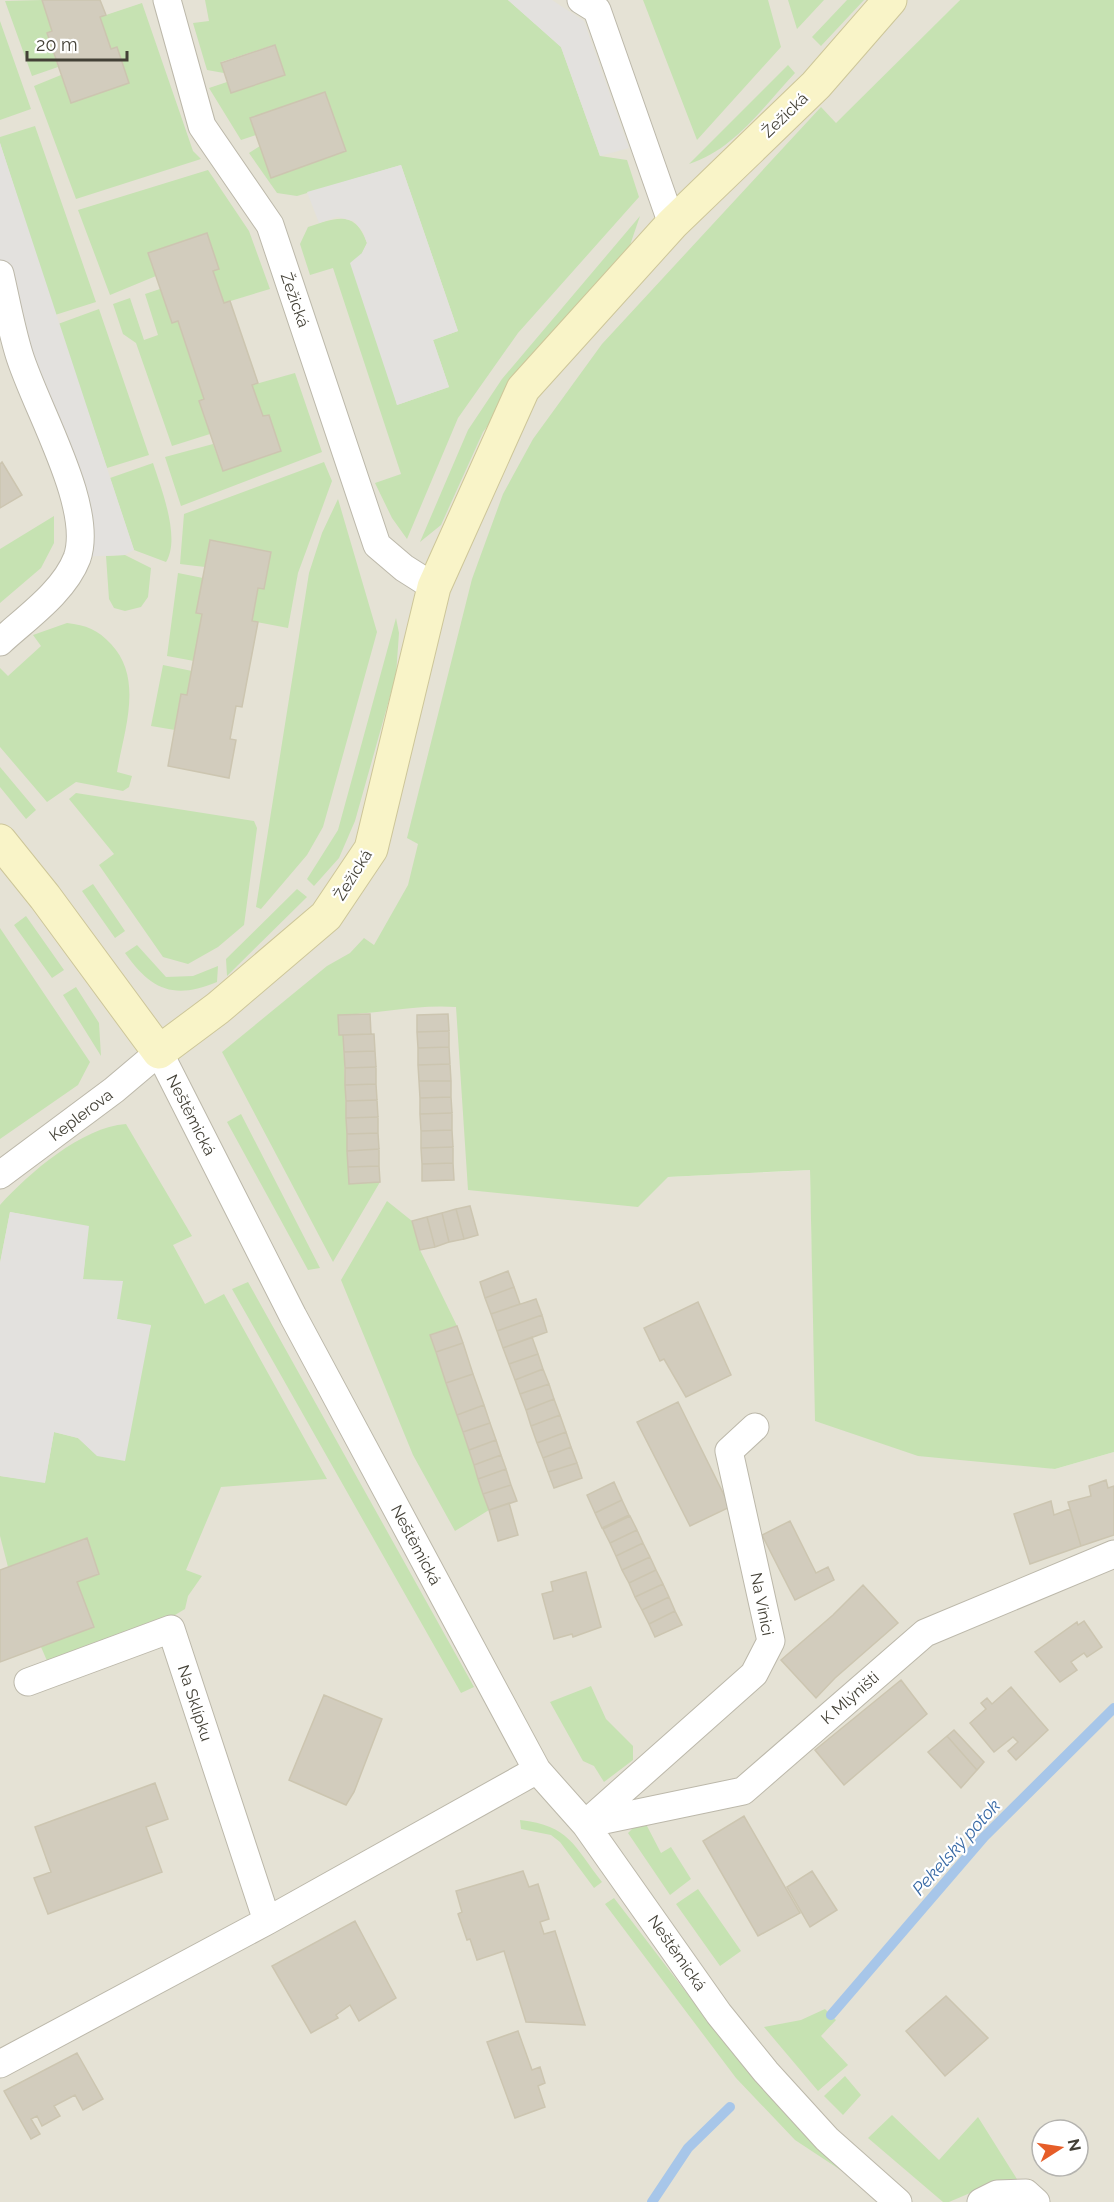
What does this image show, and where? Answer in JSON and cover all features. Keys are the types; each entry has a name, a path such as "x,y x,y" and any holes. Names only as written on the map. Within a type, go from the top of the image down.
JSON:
{"street":[{"name":"Žežická","path":"167,0 202,126 270,225 377,545 404,568 434,587"},
{"name":"Žežická","path":"159,1052 218,1008 326,916 371,849 434,587 523,389 672,224 816,85 890,0"},
{"path":"589,5 672,224"},
{"path":"0,274 19,354 74,496 82,531 77,557 69,575 0,642"},
{"name":"Neštěmická","path":"0,841 45,897 159,1052 293,1316 537,1770 585,1824 720,2014 766,2072 827,2139 898,2202"},
{"name":"Keplerova","path":"0,1175 114,1090 159,1052"},
{"name":"Na Vinici","path":"585,1824 754,1674 771,1641 729,1451 755,1427"},
{"name":"K Mlýništi","path":"585,1824 743,1791 925,1633 1114,1554"},
{"name":"Na Sklípku","path":"28,1682 171,1629 267,1921"},
{"path":"0,2064 267,1921 537,1770"},
{"path":"981,2202 997,2194 1026,2193 1036,2202"}],"shaded area":[{"path":"0,0 960,0 836,124 669,1177 810,1170 816,1421 1055,1469 1114,1452 1114,2202 0,2202"},
{"path":"508,0 552,0 584,21 629,148 600,156 561,47"},
{"path":"0,143 134,550 125,555 77,557 0,274"},
{"path":"401,165 458,331 433,340 449,387 397,405 350,263 362,253 367,243 363,232 354,221 337,217 319,223 307,192"},
{"path":"10,1212 89,1226 83,1279 123,1281 117,1319 151,1325 125,1461 97,1456 78,1438 54,1432 45,1483 0,1476 0,1263"}],"green space":[{"path":"42,0 52,31 47,33 58,67 32,76 5,1"},
{"path":"205,0 508,0 561,47 600,156 627,160 639,197 518,333 458,418 407,539 392,518 375,483 401,474 333,268 310,275 300,244 308,227 336,219 344,219 357,225 367,243 362,253 397,405 449,387 433,340 458,331 401,165 297,196 277,193 249,153 260,146 271,177 346,151 325,92 250,118 256,135 241,140 209,88 227,82 231,93 285,75 274,45 221,62 224,73 207,70 193,23 209,21"},
{"path":"643,0 768,0 781,47 697,140"},
{"path":"788,0 824,0 797,29"},
{"path":"847,0 864,0 821,46 812,37"},
{"path":"960,0 1114,0 1114,1452 1055,1469 918,1456 815,1421 810,1170 668,1177 638,1207 468,1190 456,1007 441,1006 338,1015 339,1035 343,1035 349,1183 380,1182 333,1262 222,1052 327,966 350,953 364,938 374,945 408,885 418,844 407,838 472,579 503,494 533,439 602,344 821,107 836,123"},
{"path":"142,3 193,151 201,159 76,199 34,86 61,75 71,103 129,83 117,47 111,49 100,17"},
{"path":"0,21 31,109 0,120"},
{"path":"788,65 795,73 747,126 720,149 689,164"},
{"path":"35,126 96,302 55,315 0,143 0,137"},
{"path":"208,170 249,231 270,289 224,303 213,271 219,268 206,233 148,253 156,276 110,295 78,210"},
{"path":"640,216 627,254 544,352 483,432 441,525 420,542 468,430 502,379"},
{"path":"160,289 178,321 204,399 199,401 210,434 172,446 136,343 123,334 113,304 130,298 144,340 158,335 145,294"},
{"path":"99,309 149,455 107,468 58,324"},
{"path":"295,373 322,452 181,506 165,457 213,444 223,471 281,451 269,415 263,416 252,385"},
{"path":"324,462 332,481 298,573 288,628 252,621 258,588 264,588 270,552 210,540 205,567 180,564 184,514"},
{"path":"153,463 165,499 171,527 170,552 166,562 134,550 110,478"},
{"path":"338,499 377,632 323,827 307,855 261,909 256,907 309,573 322,533"},
{"path":"54,516 54,543 41,568 0,603 0,549"},
{"path":"125,555 151,568 148,597 141,607 125,611 114,608 109,599 106,556"},
{"path":"178,573 203,578 197,613 202,614 194,661 167,656"},
{"path":"396,618 399,633 396,675 355,821 339,858 314,886 307,879 338,830"},
{"path":"67,623 86,627 101,635 121,658 127,673 129,705 117,772 132,776 129,787 123,791 76,782 47,802 0,747 0,668 8,676 41,646 33,635"},
{"path":"163,665 192,671 187,695 181,694 175,730 151,726"},
{"path":"0,767 36,810 26,819 0,787"},
{"path":"76,793 254,821 257,828 244,925 218,947 188,964 163,957 99,865 114,854 69,799"},
{"path":"93,884 125,931 115,938 82,891"},
{"path":"297,889 307,897 227,976 226,959"},
{"path":"26,916 64,970 52,978 14,925"},
{"path":"0,928 90,1062 78,1085 0,1139"},
{"path":"137,945 166,977 193,976 218,966 217,982 188,990 165,988 154,983 144,976 125,953"},
{"path":"76,987 99,1023 101,1056 63,995"},
{"path":"241,1114 320,1268 308,1270 227,1122"},
{"path":"126,1124 192,1236 173,1245 205,1304 224,1294 327,1479 221,1487 186,1570 202,1576 188,1596 185,1609 170,1618 48,1663 41,1647 93,1627 77,1582 99,1573 86,1538 8,1567 0,1536 0,1476 45,1482 54,1432 78,1438 98,1456 151,1326 117,1319 83,1279 88,1227 10,1212 0,1263 0,1205 41,1166 74,1143 92,1133"},
{"path":"387,1201 412,1221 420,1250 457,1326 430,1335 489,1510 455,1531 413,1455 341,1280"},
{"path":"248,1282 474,1687 461,1693 232,1289"},
{"path":"591,1686 606,1719 633,1746 633,1760 604,1782 594,1766 583,1761 550,1702"},
{"path":"520,1820 537,1823 560,1832 569,1839 602,1882 594,1888 560,1842 551,1835 521,1829"},
{"path":"635,1826 647,1826 661,1853 671,1847 691,1879 670,1895 628,1833"},
{"path":"698,1889 741,1951 720,1966 676,1904"},
{"path":"614,1898 751,2073 780,2107 842,2171 795,2140 736,2078 605,1904"},
{"path":"825,2009 836,2020 821,2036 848,2065 818,2091 764,2027 801,2020"},
{"path":"845,2076 861,2095 843,2115 824,2096"},
{"path":"892,2115 939,2160 978,2117 1020,2184 996,2182 949,2202 943,2202 868,2138"}],"building":[{"path":"42,0 100,0 106,15 100,17 111,49 117,47 129,83 71,103 47,33 52,31"},
{"path":"275,45 285,75 231,93 221,63"},
{"path":"325,92 346,151 271,178 250,118"},
{"path":"207,233 219,269 213,271 224,303 230,301 258,383 252,385 263,416 269,415 281,451 223,471 199,401 204,399 178,321 172,323 148,253"},
{"path":"2,462 22,495 0,508 0,464"},
{"path":"210,540 271,552 264,589 258,588 252,621 258,622 242,707 236,706 230,739 236,740 229,778 168,766 181,694 187,695 202,614 196,613"},
{"path":"370,1014 371,1034 339,1035 338,1015"},
{"path":"448,1014 449,1031 417,1032 417,1015"},
{"path":"449,1031 449,1047 418,1048 417,1032"},
{"path":"374,1034 375,1051 344,1052 343,1035"},
{"path":"449,1047 450,1064 418,1065 418,1048"},
{"path":"375,1051 376,1067 345,1068 344,1052"},
{"path":"450,1064 451,1081 419,1081 418,1065"},
{"path":"376,1067 376,1084 345,1085 345,1068"},
{"path":"419,1081 451,1081 451,1097 420,1098"},
{"path":"376,1084 377,1100 346,1101 345,1085"},
{"path":"451,1097 452,1113 420,1114 420,1098"},
{"path":"377,1100 378,1117 346,1118 346,1101"},
{"path":"452,1113 452,1130 421,1131 420,1114"},
{"path":"378,1117 378,1133 347,1134 346,1118"},
{"path":"452,1130 453,1147 421,1148 421,1131"},
{"path":"378,1133 379,1149 347,1151 347,1134"},
{"path":"453,1147 453,1163 422,1164 421,1148"},
{"path":"379,1149 379,1166 348,1167 347,1151"},
{"path":"453,1163 454,1180 422,1181 422,1164"},
{"path":"379,1166 380,1182 349,1184 348,1167"},
{"path":"470,1206 478,1235 464,1239 456,1209"},
{"path":"456,1209 464,1239 449,1242 442,1213"},
{"path":"442,1213 449,1242 435,1247 427,1217"},
{"path":"427,1217 435,1247 420,1250 412,1221"},
{"path":"508,1271 514,1287 485,1298 480,1282"},
{"path":"514,1287 520,1304 491,1314 485,1298"},
{"path":"536,1299 542,1315 497,1331 491,1314"},
{"path":"698,1302 731,1375 686,1397 664,1359 660,1361 644,1328"},
{"path":"542,1315 547,1332 503,1348 497,1331"},
{"path":"457,1326 463,1343 436,1352 430,1335"},
{"path":"532,1337 538,1354 509,1364 503,1348"},
{"path":"463,1343 473,1374 446,1383 436,1352"},
{"path":"538,1354 543,1369 515,1380 509,1364"},
{"path":"543,1369 549,1384 520,1394 515,1380"},
{"path":"473,1374 484,1405 457,1415 446,1383"},
{"path":"549,1384 554,1399 526,1410 520,1394"},
{"path":"554,1399 560,1415 531,1426 526,1410"},
{"path":"678,1402 730,1507 690,1526 637,1422"},
{"path":"484,1405 490,1423 463,1432 457,1415"},
{"path":"560,1415 566,1432 537,1443 531,1426"},
{"path":"490,1423 496,1440 469,1450 463,1432"},
{"path":"566,1432 571,1447 543,1458 537,1443"},
{"path":"496,1440 501,1455 474,1465 469,1450"},
{"path":"571,1447 577,1463 548,1472 543,1458"},
{"path":"501,1455 506,1469 478,1479 474,1465"},
{"path":"577,1463 582,1478 554,1488 548,1472"},
{"path":"506,1469 511,1485 483,1494 478,1479"},
{"path":"1106,1480 1108,1488 1114,1486 1114,1535 1081,1546 1068,1502 1091,1496 1089,1486"},
{"path":"614,1482 622,1500 595,1513 587,1495"},
{"path":"511,1485 517,1501 489,1510 483,1494"},
{"path":"622,1500 629,1515 602,1528 595,1513"},
{"path":"1051,1501 1054,1515 1070,1509 1081,1546 1030,1564 1014,1514"},
{"path":"509,1503 518,1535 498,1541 489,1510"},
{"path":"630,1516 637,1530 610,1543 603,1529"},
{"path":"790,1521 816,1573 828,1567 834,1580 795,1600 762,1535"},
{"path":"637,1530 643,1543 616,1556 610,1543"},
{"path":"87,1538 99,1574 77,1582 94,1627 0,1662 0,1570"},
{"path":"643,1543 650,1557 622,1570 616,1556"},
{"path":"650,1557 656,1570 629,1583 622,1570"},
{"path":"656,1570 663,1584 635,1597 629,1583"},
{"path":"586,1572 601,1627 573,1637 572,1634 554,1639 542,1594 553,1591 551,1582"},
{"path":"663,1584 669,1597 642,1610 635,1597"},
{"path":"863,1585 898,1623 835,1678 816,1698 781,1660 833,1615"},
{"path":"669,1597 675,1611 649,1624 642,1610"},
{"path":"675,1611 682,1625 655,1637 649,1624"},
{"path":"1084,1621 1102,1647 1087,1657 1084,1653 1071,1662 1077,1670 1060,1682 1035,1652 1077,1622 1078,1625"},
{"path":"901,1680 927,1714 844,1785 815,1750"},
{"path":"1011,1687 1048,1730 1016,1760 1008,1751 1018,1742 1013,1737 994,1752 970,1723 986,1709 981,1703 987,1698 992,1704"},
{"path":"324,1695 382,1719 354,1792 346,1805 289,1780"},
{"path":"954,1730 984,1762 977,1770 947,1736"},
{"path":"947,1736 977,1770 961,1788 928,1752"},
{"path":"155,1783 168,1819 146,1827 162,1872 48,1914 34,1878 51,1872 35,1827"},
{"path":"744,1816 800,1913 758,1936 703,1841"},
{"path":"523,1871 529,1887 538,1884 549,1919 540,1922 544,1934 555,1931 585,2025 526,2022 504,1951 477,1960 470,1939 467,1940 458,1914 462,1912 456,1891"},
{"path":"812,1871 837,1910 810,1927 787,1887"},
{"path":"355,1921 396,1998 359,2021 350,2005 336,2015 338,2018 311,2033 272,1966"},
{"path":"946,1996 988,2038 945,2076 906,2031"},
{"path":"518,2031 532,2070 540,2067 545,2083 538,2086 545,2107 515,2118 487,2042"},
{"path":"77,2053 103,2099 83,2110 75,2095 54,2106 60,2116 42,2126 37,2116 31,2119 40,2134 31,2139 4,2091"}],"waterway":[{"name":"Pekelský potok","path":"831,2015 984,1837 1114,1708"},
{"name":"Pekelský potok","path":"652,2202 688,2148 730,2107"}]}
